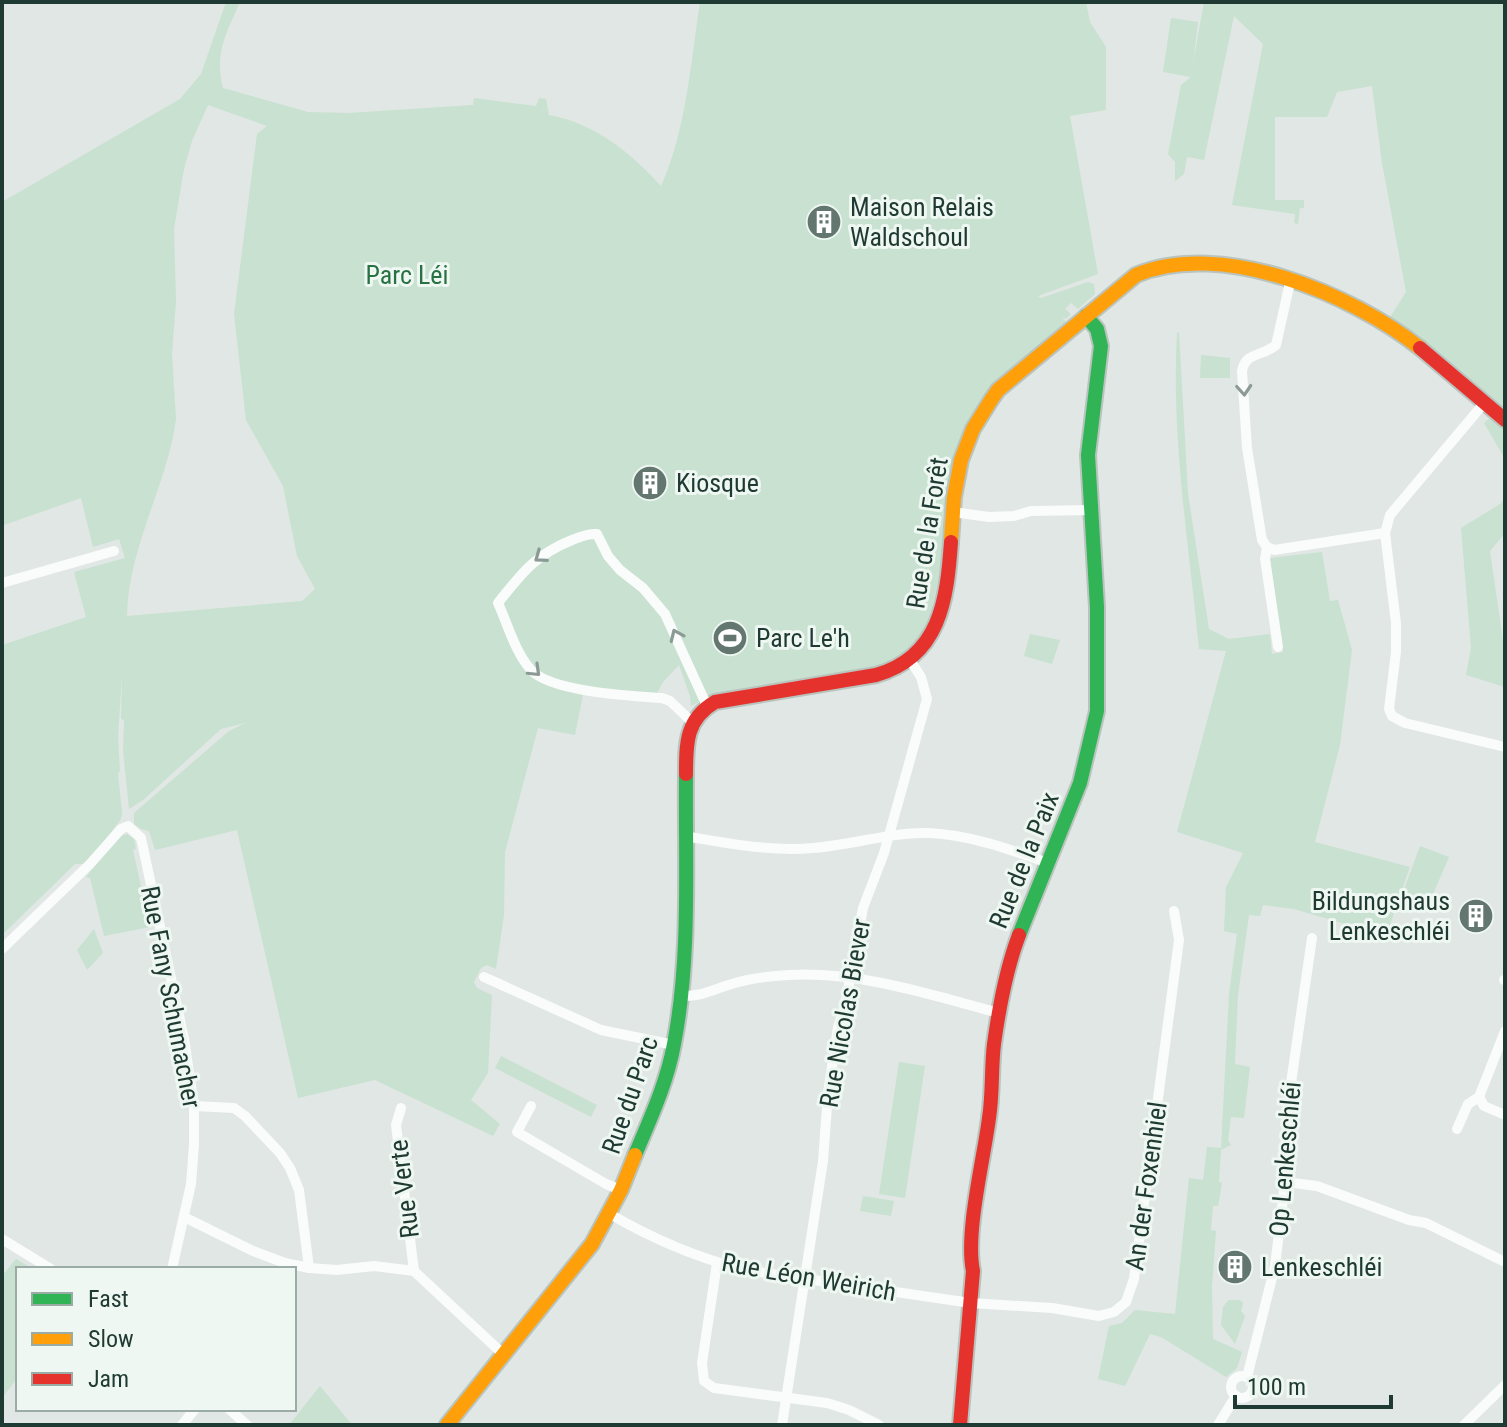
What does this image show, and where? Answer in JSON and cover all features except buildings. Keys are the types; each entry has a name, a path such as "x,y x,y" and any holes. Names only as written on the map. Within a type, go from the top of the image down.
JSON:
{"street":[{"name":"Rue de la Forêt","path":"707,706 723,699 866,678 894,669 924,649 939,619 962,454 981,413 1012,377 1136,275 1152,267 1168,264 1220,265 1291,278 1349,301 1418,344 1505,420"},
{"path":"1291,278 1276,345 1271,350 1248,357 1242,371 1247,448 1262,540 1274,550 1385,533"},
{"name":"Rue de la Paix","path":"960,1425 975,1214 990,1113 999,1013 1016,943 1080,783 1097,711 1099,682 1089,437 1101,346 1097,329 1086,316"},
{"path":"1485,402 1390,515 1385,533 1396,623 1396,652 1389,709 1392,716 1405,723 1505,747"},
{"path":"953,512 989,517 1014,516 1031,511 1092,510"},
{"path":"589,533 597,534 608,556 643,588 665,614 707,706 692,722 670,701 662,698 558,685 537,676 522,657 498,603 537,558 589,533"},
{"path":"1267,547 1265,559 1278,647"},
{"path":"2,583 114,551"},
{"name":"Rue Nicolas Biever","path":"782,1425 823,1161 828,1093 838,1027 863,908 927,699 921,677 910,660"},
{"name":"Rue du Parc","path":"451,1423 592,1244 621,1190 660,1095 674,1045 682,996 686,743 692,722"},
{"name":"Rue Fany Schumacher","path":"2,949 90,864 114,835 128,826 141,838 186,1051 194,1106 194,1145 184,1217 172,1267"},
{"path":"684,836 789,850 930,833 987,842 1048,863"},
{"name":"An der Foxenhiel","path":"971,1303 1052,1308 1099,1316 1114,1312 1126,1302 1131,1292 1179,940 1174,911"},
{"name":"Op Lenkeschléi","path":"1247,1377 1275,1266 1285,1182 1290,1090 1312,938"},
{"path":"682,996 697,997 734,983 774,976 813,974 926,993 999,1013"},
{"path":"484,977 601,1030 674,1045"},
{"path":"1457,1129 1468,1104 1479,1097 1505,1031"},
{"path":"1479,1097 1484,1106 1505,1115"},
{"path":"194,1106 234,1108 285,1161 299,1190 309,1268"},
{"path":"531,1106 517,1132 621,1190"},
{"name":"Rue Verte","path":"401,1108 396,1125 414,1271"},
{"path":"1285,1182 1337,1192 1409,1220 1426,1223 1505,1262"},
{"name":"Rue Léon Weirich","path":"610,1214 717,1263 804,1280 971,1303"},
{"path":"184,1217 271,1259 309,1268 337,1270 374,1266 414,1271 503,1354"},
{"path":"2,1239 48,1267"},
{"path":"717,1263 702,1363 704,1381 714,1388 827,1403 879,1425"},
{"name":"Op Lenkeschléi","path":"1241,1376 1247,1377 1253,1385 1251,1392 1246,1397 1236,1396 1231,1391 1233,1381 1241,1376"},
{"path":"1464,1425 1505,1385"},
{"name":"Op Lenkeschléi","path":"1218,1425 1236,1396"},
{"path":"231,1411 247,1425"}],"green space":[{"name":"Parc Léi","path":"226,2 240,2 221,54 223,88 308,112 348,113 473,105 474,98 536,106 539,98 546,99 549,115 596,132 637,162 661,186 682,120 700,2 1086,2 1090,22 1106,47 1106,110 1070,116 1098,274 1038,296 1041,298 1088,282 1094,284 1095,294 1078,309 1071,303 1065,309 1071,314 1066,319 1062,317 1066,322 1010,371 980,406 968,426 950,474 940,571 927,622 918,641 905,654 878,667 737,690 691,706 679,665 663,682 655,697 584,689 575,735 538,728 505,852 504,915 496,969 487,965 481,968 474,982 477,988 492,995 488,1073 471,1100 500,1124 493,1136 375,1080 298,1098 237,830 155,850 149,831 134,824 134,813 229,731 245,723 221,729 129,809 123,750 124,720 121,719 122,674 118,737 121,819 87,864 75,864 2,935 2,645 86,617 74,572 125,558 119,539 93,547 81,498 4,525 2,521 2,202 180,99 201,74","holes":["208,105 267,126 257,134 234,314 246,420 283,486 297,556 315,589 302,601 127,616 133,570 176,419 172,353 176,302 174,229 184,169"]},
{"path":"1204,2 1505,2 1505,459 1484,423 1496,413 1387,322 1406,292 1382,163 1372,86 1337,92 1327,117 1275,117 1275,200 1304,200 1298,224 1294,223 1295,214 1232,205 1263,44 1234,16 1204,160 1187,157 1184,174 1175,181 1175,162 1168,154 1181,85 1191,77 1163,72 1171,18 1198,22 1193,63"},
{"path":"1179,332 1188,494 1209,629 1229,639 1270,634 1272,654 1283,652 1270,558 1322,552 1330,601 1338,600 1352,650 1340,745 1315,842 1410,867 1386,936 1294,909 1263,905 1260,916 1249,915 1238,995 1235,1064 1250,1067 1244,1118 1231,1117 1228,1140 1231,1145 1221,1150 1219,1182 1222,1183 1218,1206 1213,1206 1211,1230 1216,1231 1212,1287 1213,1339 1242,1352 1237,1368 1226,1377 1161,1337 1150,1334 1125,1386 1098,1379 1109,1326 1122,1323 1135,1310 1175,1314 1189,1178 1203,1180 1207,1147 1221,1148 1229,994 1237,934 1224,931 1226,887 1243,853 1177,832 1226,651 1199,649 1176,412"},
{"path":"1201,355 1230,358 1230,378 1200,378"},
{"path":"1505,498 1505,533 1490,551 1505,655 1505,687 1466,675 1471,648 1461,528"},
{"path":"1030,634 1060,640 1052,664 1024,656"},
{"path":"127,834 134,839 136,849 133,850 150,927 104,936 90,878 86,877 116,838"},
{"path":"1420,846 1449,857 1430,901 1419,906 1401,898"},
{"path":"94,929 103,953 87,970 77,950"},
{"path":"501,1056 597,1105 591,1117 495,1068"},
{"path":"899,1062 925,1066 905,1198 879,1194"},
{"path":"863,1196 894,1201 891,1216 860,1211"},
{"path":"16,1259 30,1267 16,1267 16,1380 2,1398 2,1276"},
{"path":"1229,1300 1243,1303 1241,1311 1245,1316 1235,1344 1221,1325 1223,1307"},
{"path":"320,1386 348,1420 353,1425 289,1425"}],"traffic: fast":[{"path":"1019,935 1080,783 1097,711 1097,607 1088,455 1101,346 1097,329 1086,316"},
{"path":"635,1155 667,1073 679,1011 686,909 686,774"}],"traffic: slow":[{"path":"951,542 954,497 961,460 973,429 991,400 998,390 1136,275 1170,266 1207,264 1245,268 1284,278 1359,309 1420,348"},
{"path":"447,1425 592,1244 621,1190 635,1155"}],"traffic: jam":[{"path":"1420,348 1505,420"},
{"path":"686,774 688,742 693,724 715,702 876,675 914,655 936,624 947,585 951,542"},
{"path":"960,1425 973,1271 973,1216 990,1109 998,1017 1019,935"}],"place":[{"name":"Maison Relais Waldschoul","path":"824,222"},
{"name":"Kiosque","path":"650,483"},
{"name":"Parc Le'h","path":"730,638"},
{"name":"Bildungshaus Lenkeschléi","path":"1476,916"},
{"name":"Lenkeschléi","path":"1235,1267"}]}
